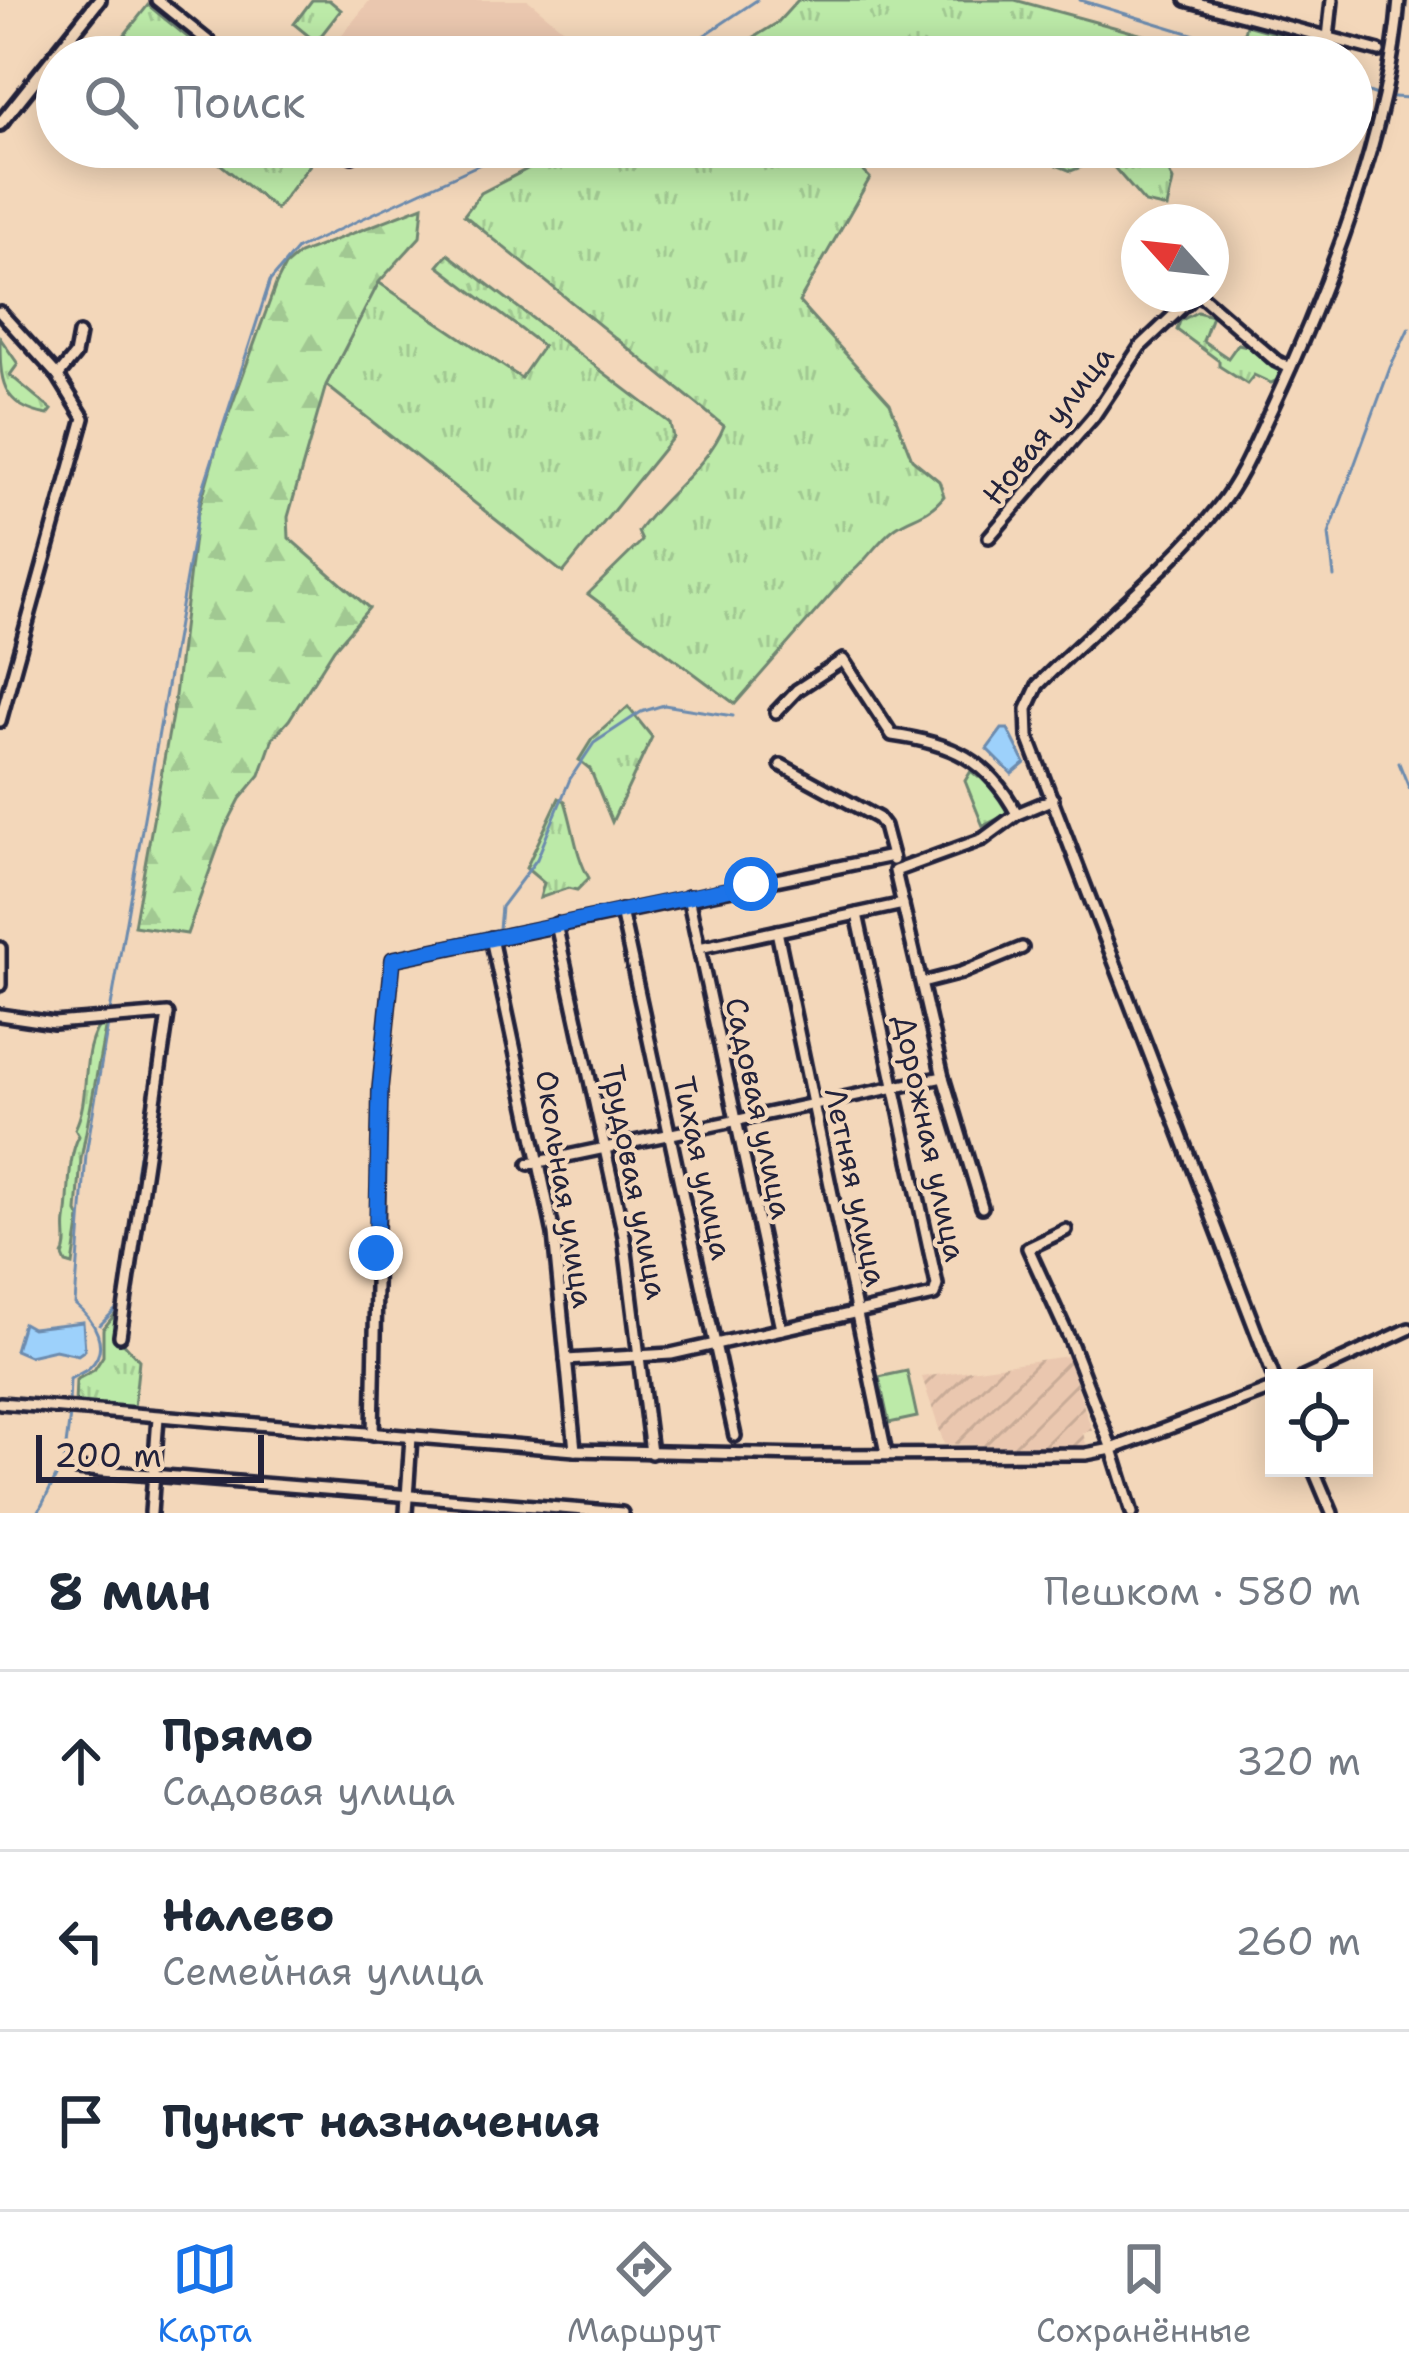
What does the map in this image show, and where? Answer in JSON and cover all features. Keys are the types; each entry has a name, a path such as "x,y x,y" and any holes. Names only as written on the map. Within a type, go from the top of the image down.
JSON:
{"street":[{"path":"70,36 99,0"},
{"path":"157,0 202,36"},
{"path":"1186,0 1226,5 1322,36"},
{"path":"1328,36 1332,0"},
{"path":"1373,132 1395,56 1400,0"},
{"path":"1373,49 1379,51"},
{"path":"0,124 36,79"},
{"path":"1270,1369 1133,1016 1027,731 1026,715 1032,694 1216,509 1242,470 1290,368 1342,238 1362,168"},
{"path":"0,312 58,376 84,418 0,721"},
{"name":"Новая улица","path":"989,537 1094,416 1140,347 1178,312"},
{"path":"1218,312 1290,368"},
{"path":"58,376 75,356 79,334"},
{"path":"776,712 797,690 843,660 892,735 933,740 968,758 997,780 1017,814"},
{"path":"781,765 878,818 892,856 943,1077 982,1208"},
{"path":"895,871 983,839 1017,814 1053,799"},
{"path":"373,1434 380,1089 393,959 892,856"},
{"name":"Садовая улица","path":"688,897 782,1329"},
{"path":"700,948 903,904"},
{"name":"Тихая улица","path":"621,911 735,1436"},
{"name":"Дорожная улица","path":"857,914 936,1291 932,1298 859,1313"},
{"name":"Трудовая улица","path":"556,924 624,1236 651,1453"},
{"name":"Летняя улица","path":"777,931 886,1454"},
{"name":"Окольная улица","path":"491,938 557,1259 575,1450"},
{"path":"0,948 0,985"},
{"path":"922,983 962,973 1022,948"},
{"path":"0,1015 54,1024 158,1012 168,1016 120,1336"},
{"path":"535,1162 943,1077"},
{"path":"1066,1230 1028,1248 1070,1340 1132,1513"},
{"path":"566,1360 670,1354 859,1313"},
{"path":"1322,1369 1409,1329"},
{"path":"0,1403 575,1450 1086,1454 1112,1449 1265,1391"},
{"path":"151,1513 158,1417"},
{"path":"406,1513 411,1437"},
{"path":"77,1469 622,1513"},
{"path":"1317,1477 1332,1513"}],"shaded area":[{"path":"370,0 528,0 563,29 557,36 342,36"},
{"path":"1067,1356 1092,1430 1083,1433 1087,1447 944,1444 922,1377"}],"green space":[{"path":"312,0 329,0 341,10 321,36 309,36 294,24"},
{"path":"798,0 1015,0 1147,36 756,36 777,23"},
{"path":"148,5 186,36 124,36"},
{"path":"1246,25 1285,36 1243,36"},
{"path":"225,168 307,168 276,209"},
{"path":"529,168 860,168 870,178 799,302 890,403 912,459 939,481 944,496 882,540 735,704 588,594 642,541 638,532 707,455 724,426 464,215 481,193"},
{"path":"1114,168 1167,168 1173,181 1168,204 1149,204"},
{"path":"423,206 420,237 379,282 326,385 288,517 289,538 369,608 334,649 273,738 260,775 225,828 187,934 134,926 174,704 196,520 216,449 276,284 285,266 299,254"},
{"path":"448,254 670,423 673,437 563,573 326,385 378,282 521,378 543,346 438,266"},
{"path":"1197,312 1212,316 1203,341 1228,358 1238,344 1252,347 1280,371 1277,380 1271,383 1254,375 1247,384 1177,330 1180,321"},
{"path":"0,338 18,364 10,375 52,410 48,415 12,398 3,378"},
{"path":"628,707 652,737 612,822 590,769 579,760 592,739"},
{"path":"971,771 986,776 1009,813 983,826 965,781"},
{"path":"559,798 565,801 589,878 577,890 568,888 540,898 544,883 526,868"},
{"path":"103,1021 81,1159 73,1265 63,1256 71,1166 79,1136 75,1129 90,1045"},
{"path":"121,1307 118,1337 139,1360 134,1408 75,1405 76,1380 94,1370 103,1356 103,1329"},
{"path":"907,1371 917,1417 889,1423 879,1377"}],"water":[{"path":"1002,729 1008,729 1025,763 1012,774 987,749"},
{"path":"83,1322 85,1350 78,1355 55,1350 29,1356 15,1350 23,1323 32,1328"}],"waterway":[{"path":"703,36 757,0"},
{"path":"1080,0 1198,36"},
{"path":"1373,94 1377,95"},
{"path":"1394,97 1409,98"},
{"path":"110,1012 200,498 270,281 297,249 472,168"},
{"path":"1334,577 1329,534 1409,328"},
{"path":"401,951 499,929 501,907 537,859 570,779 594,743 641,712 664,705 733,716"},
{"path":"1399,763 1409,788"},
{"path":"1021,805 1042,797 1037,778"},
{"path":"696,906 704,940 733,935"},
{"path":"856,932 887,1074"},
{"path":"136,1174 162,1019"},
{"path":"69,1404 70,1379 89,1368 99,1351 93,1325 75,1304 86,1154 108,1024"},
{"path":"721,1024 726,1044"},
{"path":"728,1058 733,1078"},
{"path":"854,1089 885,1083"},
{"path":"735,1087 741,1114"},
{"path":"902,1094 927,1217"},
{"path":"744,1125 749,1150"},
{"path":"751,1161 756,1182"},
{"path":"758,1192 763,1214"},
{"path":"765,1224 769,1245"},
{"path":"100,1325 117,1308 130,1227"},
{"path":"771,1256 775,1276"},
{"path":"38,1513 64,1461 70,1415"}],"route":[{"path":"376,1253 380,1089 393,959 751,884"}]}
